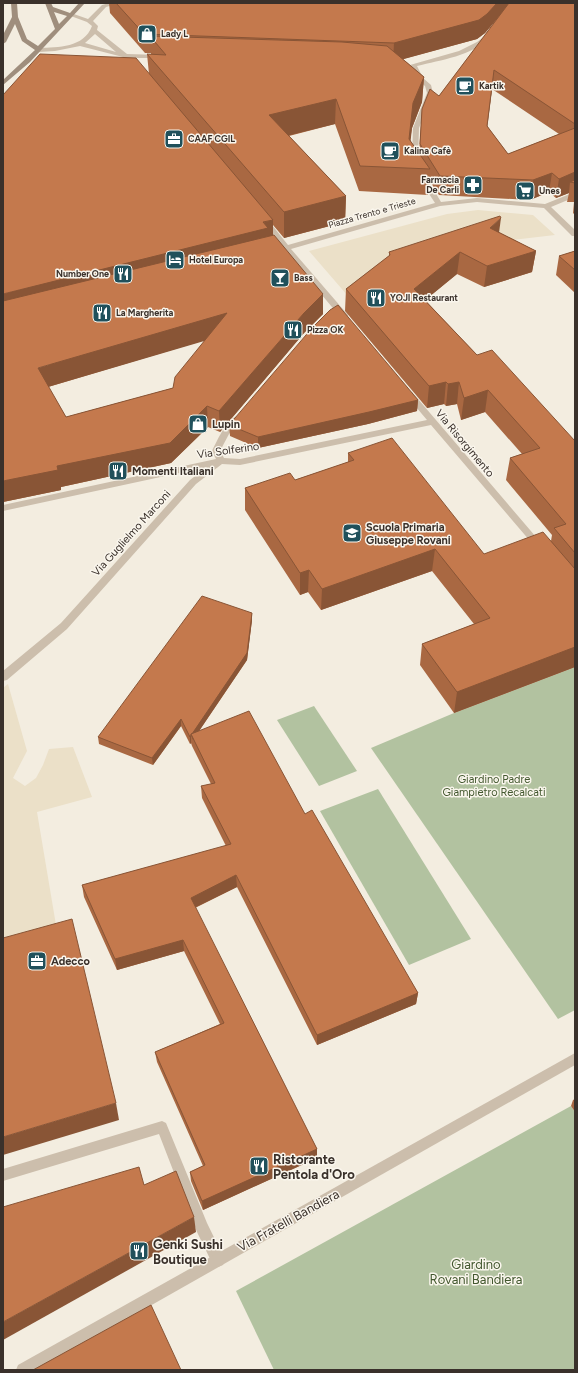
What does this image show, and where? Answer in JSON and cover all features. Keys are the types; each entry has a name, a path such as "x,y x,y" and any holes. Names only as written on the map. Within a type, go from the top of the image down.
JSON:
{"main road":[{"path":"14,3 15,17 24,40 39,50"},
{"path":"3,83 32,62 39,50 82,3"},
{"path":"48,6 71,15"},
{"path":"48,6 58,29"},
{"path":"3,42 15,17"}],"street":[{"path":"89,21 104,6 118,3"},
{"path":"39,50 80,44 90,38 95,26 89,21 71,15"},
{"path":"94,31 125,56 131,66 142,75"},
{"path":"405,67 465,51 479,44 493,31"},
{"path":"80,44 125,56 168,57"},
{"path":"413,65 420,79 428,85 430,94 416,128 413,164"},
{"path":"418,171 439,204"},
{"path":"575,194 546,206 575,234"},
{"name":"Piazza Trento e Trieste","path":"274,251 439,204 477,200 546,206"},
{"path":"261,217 337,312 349,322"},
{"name":"Via Risorgimento","path":"403,387 545,554"},
{"path":"221,461 216,452 225,433 240,415"},
{"name":"Via Solferino","path":"3,508 221,461 240,462 432,422"},
{"name":"Via Guglielmo Marconi","path":"3,677 64,626 193,482 221,461"},
{"name":"Via Fratelli Bandiera","path":"23,1370 575,1059"},
{"path":"3,1175 162,1127 202,1227 218,1260"}],"green space":[{"name":"Giardino Padre Giampietro Recalcati","path":"575,667 575,1010 558,1019 371,748 454,713"},
{"path":"314,706 357,771 319,786 277,720"},
{"path":"378,789 471,939 409,965 320,811"},
{"name":"Giardino Rovani Bandiera","path":"571,1106 575,1112 575,1370 274,1370 236,1291"}],"shaded area":[{"path":"478,210 533,215 555,235 478,244 354,303 309,251 447,214"},
{"path":"8,684 27,751 13,778 25,786 36,778 49,749 73,747 92,797 37,812 57,931 3,948 3,688"}],"building":[{"path":"116,3 497,3 479,20 394,43 144,34"},
{"path":"509,3 575,3 575,124 494,70 487,126 508,154 575,128 575,172 559,179 552,173 533,180 440,176 420,144 422,109 430,89 439,96"},
{"path":"150,36 342,42 387,46 424,77 413,103 409,139 430,169 360,166 336,99 269,115 346,196 284,212 147,54 166,55"},
{"path":"40,54 136,58 273,220 263,222 268,228 3,294 3,95"},
{"path":"500,216 501,218 490,228 536,251 487,266 460,252 414,289 477,355 492,350 575,441 575,553 554,528 566,524 510,458 540,448 488,390 464,398 459,382 448,384 446,382 429,386 346,289 390,255 389,252"},
{"path":"274,235 323,294 304,313 219,411 207,406 170,443 57,466 58,470 3,481 3,301","holes":["227,313 175,377 173,388 66,417 38,368"]},
{"path":"575,251 575,270 559,256"},
{"path":"338,305 418,400 258,437 229,425 312,328 330,310"},
{"path":"392,438 484,554 543,532 575,569 575,647 457,692 422,644 490,618 435,549 322,589 309,570 300,573 245,488 290,473 295,480 354,460 348,453"},
{"path":"202,596 252,613 247,653 190,737 181,719 152,758 98,737"},
{"path":"249,711 305,814 312,810 418,993 317,1035 236,875 191,898 317,1149 202,1201 190,1172 205,1165 155,1052 224,1023 183,940 115,959 82,885 231,844 201,786 215,783 191,734"},
{"path":"72,919 116,1103 3,1137 3,938"},
{"path":"139,1167 144,1185 176,1171 194,1217 3,1322 3,1207"},
{"path":"151,1305 181,1370 33,1370"}],"place":[{"name":"Lady L","path":"147,34"},
{"name":"Kartik","path":"465,86"},
{"name":"CAAF CGIL","path":"174,139"},
{"name":"Kalina Cafè","path":"390,151"},
{"name":"Farmacia De Carli","path":"473,185"},
{"name":"Unes","path":"525,191"},
{"name":"Hotel Europa","path":"175,260"},
{"name":"Number One","path":"123,274"},
{"name":"Bass","path":"280,278"},
{"name":"YOJI Restaurant","path":"376,298"},
{"name":"La Margherita","path":"102,313"},
{"name":"Pizza OK","path":"293,330"},
{"name":"Lupin","path":"198,424"},
{"name":"Momenti Italiani","path":"118,471"},
{"name":"Scuola Primaria Giuseppe Rovani","path":"352,533"},
{"name":"Adecco","path":"37,961"},
{"name":"Ristorante Pentola d'Oro","path":"259,1166"},
{"name":"Genki Sushi Boutique","path":"139,1251"}]}
